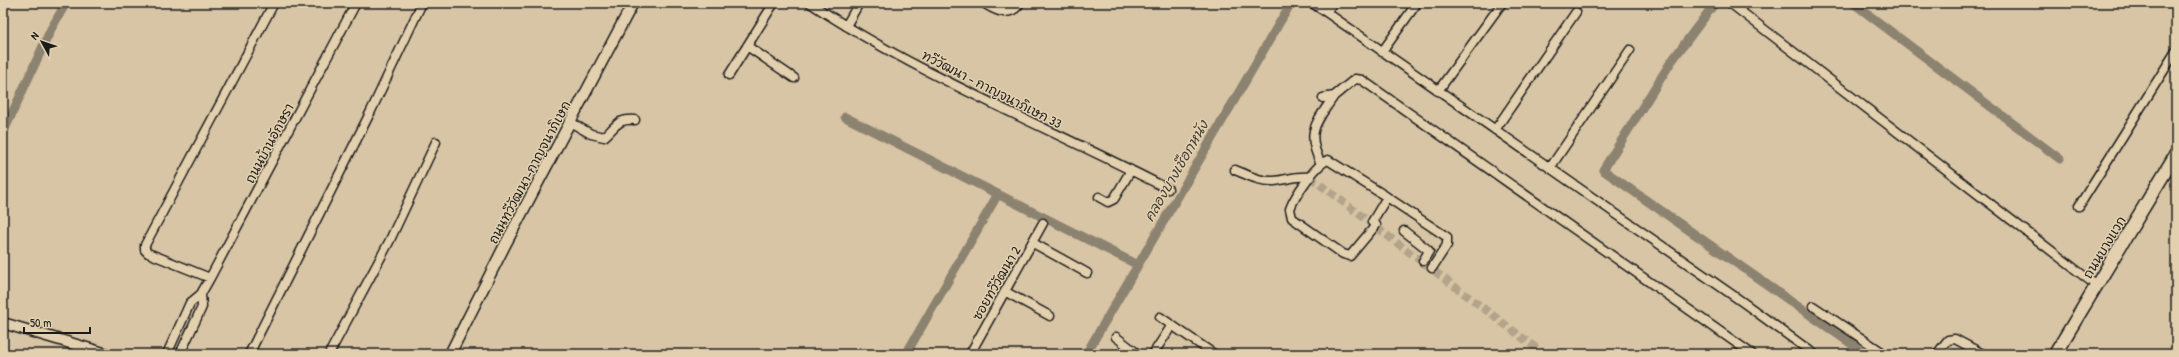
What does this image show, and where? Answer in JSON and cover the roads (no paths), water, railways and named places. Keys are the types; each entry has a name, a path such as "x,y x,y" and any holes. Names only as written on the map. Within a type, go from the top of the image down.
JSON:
{"main road":[{"path":"988,3 1003,10 1017,4"},
{"name":"ถนนบางแวก","path":"2055,354 2176,154"}],"street":[{"path":"210,278 148,253 145,245 274,3"},
{"name":"ถนนบ้านอักษรา","path":"167,354 190,303 202,294 356,3"},
{"path":"249,354 422,3"},
{"name":"ถนนทวีวัฒนา-กาญจนาภิเษก","path":"450,354 505,245 633,3"},
{"path":"729,75 774,3"},
{"name":"ทวีวัฒนา - กาญจนาภิเษก 33","path":"810,3 846,26 983,100 1168,189"},
{"path":"846,26 859,3"},
{"path":"1312,3 1814,354"},
{"path":"1326,12 1333,3"},
{"path":"1382,52 1417,3"},
{"path":"1438,91 1502,3"},
{"path":"1730,3 2097,286"},
{"path":"1495,130 1576,12"},
{"path":"747,46 794,78"},
{"path":"1550,168 1630,50"},
{"path":"2079,206 2176,50"},
{"path":"1321,164 1313,148 1314,125 1334,96 1355,79 1362,80 1752,354"},
{"path":"1323,98 1334,96"},
{"path":"570,122 591,134 604,137 620,121 626,119 635,120"},
{"path":"329,354 389,242 436,142"},
{"path":"1386,197 1374,224 1350,256 1343,254 1298,223 1290,215 1290,209 1310,177 1321,164 1328,160 1332,161 1447,237 1447,245 1432,268"},
{"path":"1099,197 1108,202 1114,199 1131,170"},
{"path":"1235,170 1259,180 1273,181 1298,176 1310,177"},
{"name":"ซอยทวีวัฒนา 2","path":"970,354 1006,292 1043,223"},
{"path":"1404,231 1428,249 1429,252 1423,261"},
{"path":"1033,243 1087,272"},
{"path":"1006,292 1050,316"},
{"name":"ถนนบ้านอักษรา","path":"180,354 202,307 202,294"},
{"path":"1813,306 1885,354"},
{"path":"1160,318 1214,354"},
{"path":"3,323 107,354"},
{"path":"1153,354 1172,325"},
{"path":"1116,337 1138,354"},
{"path":"1937,354 1948,340 1955,339 1983,354"}],"waterway":[{"path":"3,133 51,29 66,3"},
{"name":"คลองบางเชือกหนัง","path":"1086,354 1291,3"},
{"path":"1715,3 1671,62 1603,170 1866,354"},
{"path":"1853,3 2060,159"},
{"path":"845,117 1138,265"},
{"path":"906,354 998,194"}],"tunnel":[{"path":"1310,177 1544,354"}]}
